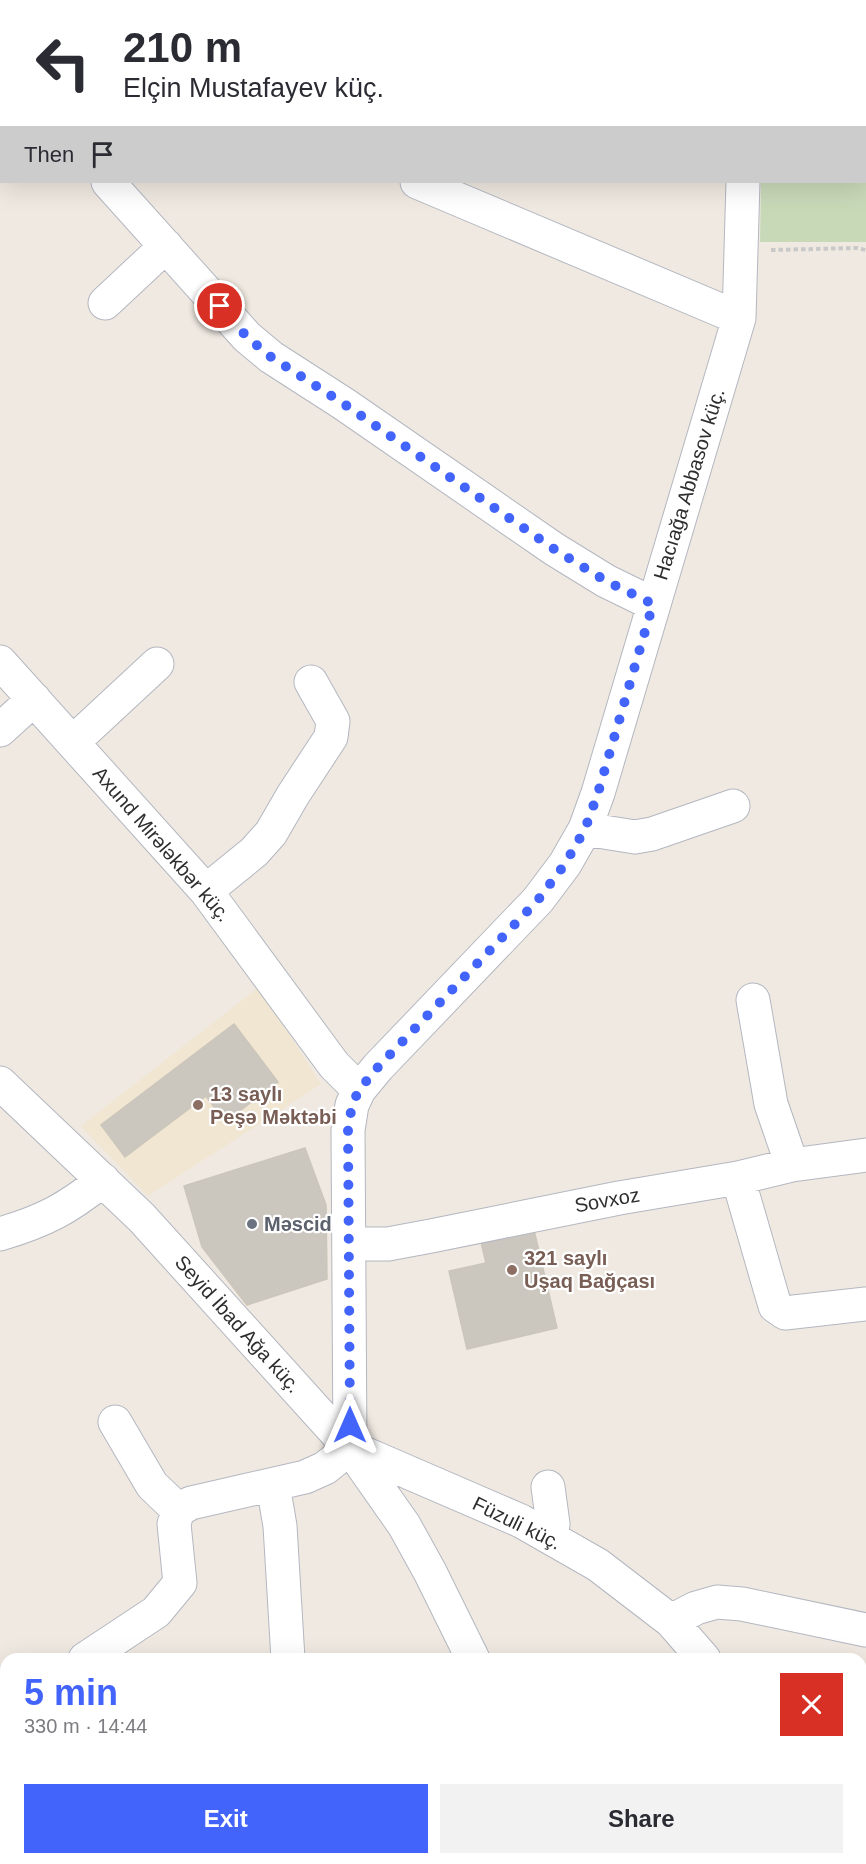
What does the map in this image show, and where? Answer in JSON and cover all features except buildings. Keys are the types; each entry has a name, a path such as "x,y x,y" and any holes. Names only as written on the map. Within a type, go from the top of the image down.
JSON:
{"street":[{"path":"109,183 247,337 271,357 344,404 554,549 606,581 653,604"},
{"path":"419,183 739,318"},
{"name":"Hacıağa Abbasov küç.","path":"350,1448 348,1130 352,1105 359,1090 378,1067 538,900 565,864 585,829 598,793 739,318 743,183"},
{"path":"105,303 166,246"},
{"name":"Axund Mirələkbər küç.","path":"0,662 206,891 334,1065 359,1090"},
{"path":"73,742 157,664"},
{"path":"206,891 254,852 271,833 331,737 333,721 311,682"},
{"path":"0,730 34,699"},
{"path":"585,829 635,837 652,834 733,806"},
{"path":"753,1000 771,1104 792,1165"},
{"name":"Seyid İbad Ağa küç.","path":"0,1083 142,1218 350,1448 404,1525 470,1653"},
{"name":"Sovxoz","path":"349,1244 388,1244 608,1200 738,1178 792,1165 866,1155"},
{"path":"738,1178 775,1306 785,1313 866,1304"},
{"path":"0,1234 28,1226 56,1214 103,1180"},
{"path":"114,1422 152,1485 178,1510"},
{"path":"94,1653 156,1612 180,1583 174,1524 178,1510 191,1503 305,1478 325,1468 350,1448"},
{"name":"Füzuli küç.","path":"350,1448 521,1521 598,1565 671,1621 699,1653"},
{"path":"273,1485 280,1526 288,1653"},
{"path":"548,1487 554,1524 551,1538"},
{"path":"671,1621 696,1608 717,1602 742,1604 866,1630"}],"path":[{"path":"741,250 857,248 866,250"}],"shaded area":[{"name":"13 saylı Peşə Məktəbi","path":"259,987 321,1084 148,1196 81,1126"}],"green space":[{"path":"761,183 866,183 866,242 760,242"}],"place":[{"name":"13 saylı Peşə Məktəbi","path":"198,1105"},
{"name":"Məscid","path":"252,1224"},
{"name":"321 saylı Uşaq Bağçası","path":"512,1270"}],"route":[{"path":"220,306 247,337 271,357 344,404 554,549 606,581 653,604 598,793 585,829 565,864 538,900 378,1067 359,1090 352,1105 348,1130 350,1425"}]}
